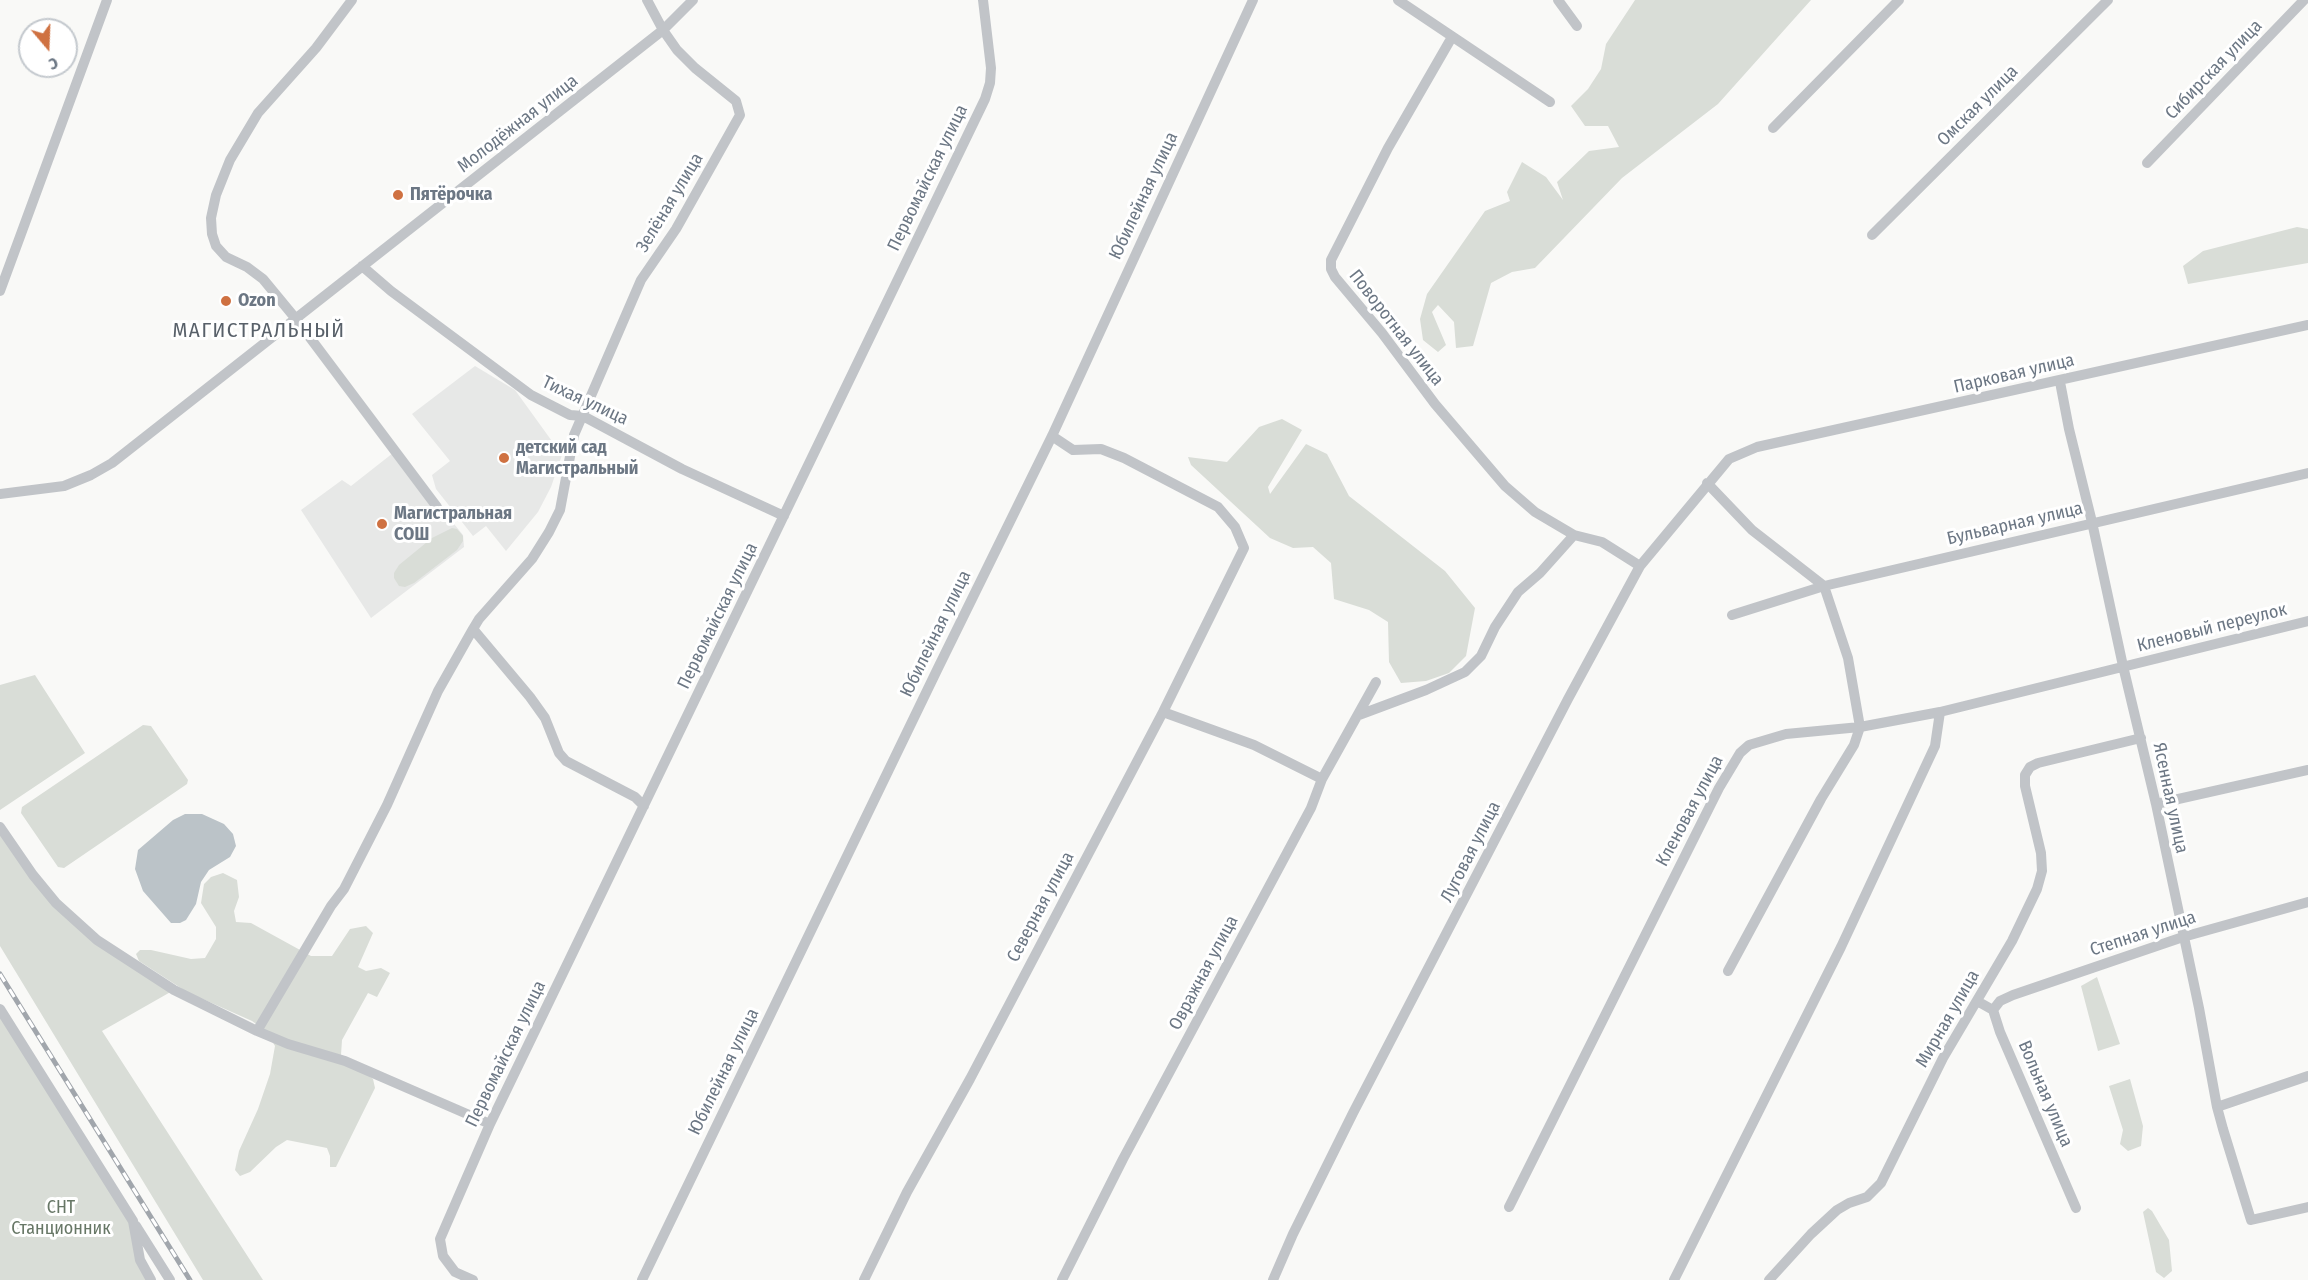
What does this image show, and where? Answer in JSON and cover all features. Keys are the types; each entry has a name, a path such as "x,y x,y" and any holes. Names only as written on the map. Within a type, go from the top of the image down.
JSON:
{"street":[{"path":"0,291 106,0"},
{"path":"352,0 316,48 258,113 230,160 216,195 211,218 212,234 216,246 226,258 246,267 263,279 296,319 437,507"},
{"name":"Зелёная улица","path":"257,1032 331,906 344,889 387,805 438,691 473,629 479,619 532,560 549,532 560,510 574,435 641,280 676,229 740,116 736,102 677,50 647,0"},
{"name":"Молодёжная улица","path":"0,494 64,486 112,463 663,30 693,0"},
{"name":"Первомайская улица","path":"472,1280 455,1272 443,1256 440,1239 490,1124 985,99 990,83 991,68 982,0"},
{"name":"Юбилейная улица","path":"642,1280 1052,436 1253,0"},
{"path":"1398,0 1550,102"},
{"path":"1558,0 1577,26"},
{"path":"1773,128 1899,0"},
{"name":"Омская улица","path":"1872,235 2108,0"},
{"name":"Сибирская улица","path":"2147,163 2304,0"},
{"name":"Поворотная улица","path":"1452,37 1388,148 1331,260 1331,269 1435,404 1505,486 1535,512 1574,535 1602,542 1640,566"},
{"name":"Тихая улица","path":"362,266 391,291 531,395 570,415 583,416 682,469 784,516"},
{"name":"Парковая улица","path":"1729,459 1757,447 2060,382 2308,325"},
{"name":"Ясенная улица","path":"2060,382 2123,666 2157,804 2217,1107 2251,1220 2308,1208"},
{"name":"Северная улица","path":"864,1280 907,1192 970,1078 1163,712 1244,548 1235,527 1218,507 1124,458 1101,449 1073,450 1052,436"},
{"name":"Луговая улица","path":"1273,1280 1293,1234 1353,1113 1568,699 1640,566 1729,459"},
{"name":"Бульварная улица","path":"1732,615 1824,586 2308,473"},
{"path":"1707,483 1752,530 1824,586 1848,658 1860,727 1854,745 1821,800 1728,971"},
{"path":"1359,715 1426,690 1465,672 1481,656 1495,627 1518,592 1540,573 1574,535"},
{"name":"Кленовый переулок","path":"2123,666 2308,621"},
{"path":"473,629 545,718 558,753 566,761 635,797 644,806"},
{"name":"Кленовая улица","path":"1509,1207 1714,798 1740,753 1749,745 1786,734 1860,727 1940,712 2123,666"},
{"name":"Овражная улица","path":"1062,1280 1123,1159 1311,808 1322,779 1376,682"},
{"path":"1163,712 1254,745 1322,779"},
{"path":"1674,1280 1856,915 1935,746 1940,712"},
{"name":"Мирная улица","path":"1769,1280 1810,1234 1837,1210 1867,1197 1881,1183 1943,1058 2012,941 2037,889 2042,871 2041,853 2025,786 2025,775 2030,767 2038,763 2140,738"},
{"path":"2157,804 2308,770"},
{"path":"0,827 33,875 56,903 98,940 174,990 257,1032 345,1061 490,1124"},
{"name":"Степная улица","path":"1993,1010 2000,1001 2013,995 2183,937 2308,902"},
{"path":"1977,1001 1993,1010"},
{"path":"0,1009 170,1280"},
{"name":"Вольная улица","path":"1993,1010 2000,1032 2076,1208"},
{"path":"2217,1107 2308,1076"},
{"path":"133,1221 140,1260 152,1280"}],"shaded area":[{"name":"детский сад Магистральный","path":"475,366 515,390 562,455 551,487 538,512 506,551 486,526 473,536 436,489 432,475 450,461 412,414"},
{"name":"Магистральная СОШ","path":"393,453 437,512 442,509 463,535 464,547 371,618 301,510 342,480 351,486"},
{"path":"185,814 202,814 224,824 233,834 236,846 230,857 209,870 201,882 196,904 186,920 171,923 143,891 135,869 138,850 173,820"}],"green space":[{"path":"1635,0 1811,0 1718,104 1622,178 1535,268 1512,272 1491,283 1473,346 1456,348 1454,322 1438,305 1432,312 1446,345 1438,352 1423,340 1420,319 1427,294 1485,211 1510,201 1507,192 1522,162 1546,177 1563,200 1557,182 1589,151 1619,147 1608,126 1585,126 1571,106 1588,89 1601,69 1606,44"},
{"path":"2297,227 2308,229 2308,263 2188,284 2183,266 2203,251"},
{"path":"1282,419 1302,430 1268,487 1270,494 1306,444 1327,454 1349,496 1445,571 1475,608 1466,656 1449,673 1426,681 1401,683 1389,662 1388,622 1369,610 1334,599 1331,563 1313,547 1293,548 1270,538 1191,465 1188,457 1227,462 1259,427"},
{"path":"452,528 457,529 463,536 463,541 457,550 414,583 405,587 399,586 394,573 399,565 432,538"},
{"path":"35,675 85,753 0,810 0,685"},
{"path":"143,725 151,726 188,780 187,784 64,868 58,867 21,813 22,807"},
{"path":"0,826 56,903 98,940 174,990 102,1031 263,1280 203,1280 0,946"},
{"path":"223,873 237,880 239,897 234,911 236,922 251,923 311,956 332,956 350,929 366,926 373,933 358,967 366,971 381,968 390,973 377,997 368,993 342,1040 341,1055 373,1079 375,1088 336,1167 330,1167 327,1148 287,1140 276,1147 250,1172 240,1176 235,1170 239,1151 258,1109 270,1074 275,1046 266,1031 252,1021 187,992 139,961 136,954 140,950 151,950 191,959 205,958 216,939 216,927 201,903 204,884 211,877"},
{"path":"2097,977 2120,1044 2098,1051 2081,986"},
{"name":"СНТ Станционник","path":"0,1004 134,1219 142,1258 155,1280 0,1280"},
{"path":"2130,1079 2143,1126 2141,1146 2128,1151 2120,1144 2123,1130 2109,1086"},
{"path":"2148,1208 2169,1240 2172,1271 2164,1278 2156,1272 2143,1212"}],"railway":[{"path":"0,974 190,1280"}],"place":[{"name":"Пятёрочка","path":"398,195"},
{"name":"Ozon","path":"226,301"},
{"name":"детский сад Магистральный","path":"504,458"},
{"name":"Магистральная СОШ","path":"382,524"}],"district":[{"name":"МАГИСТРАЛЬНЫЙ","path":"259,331"}]}
